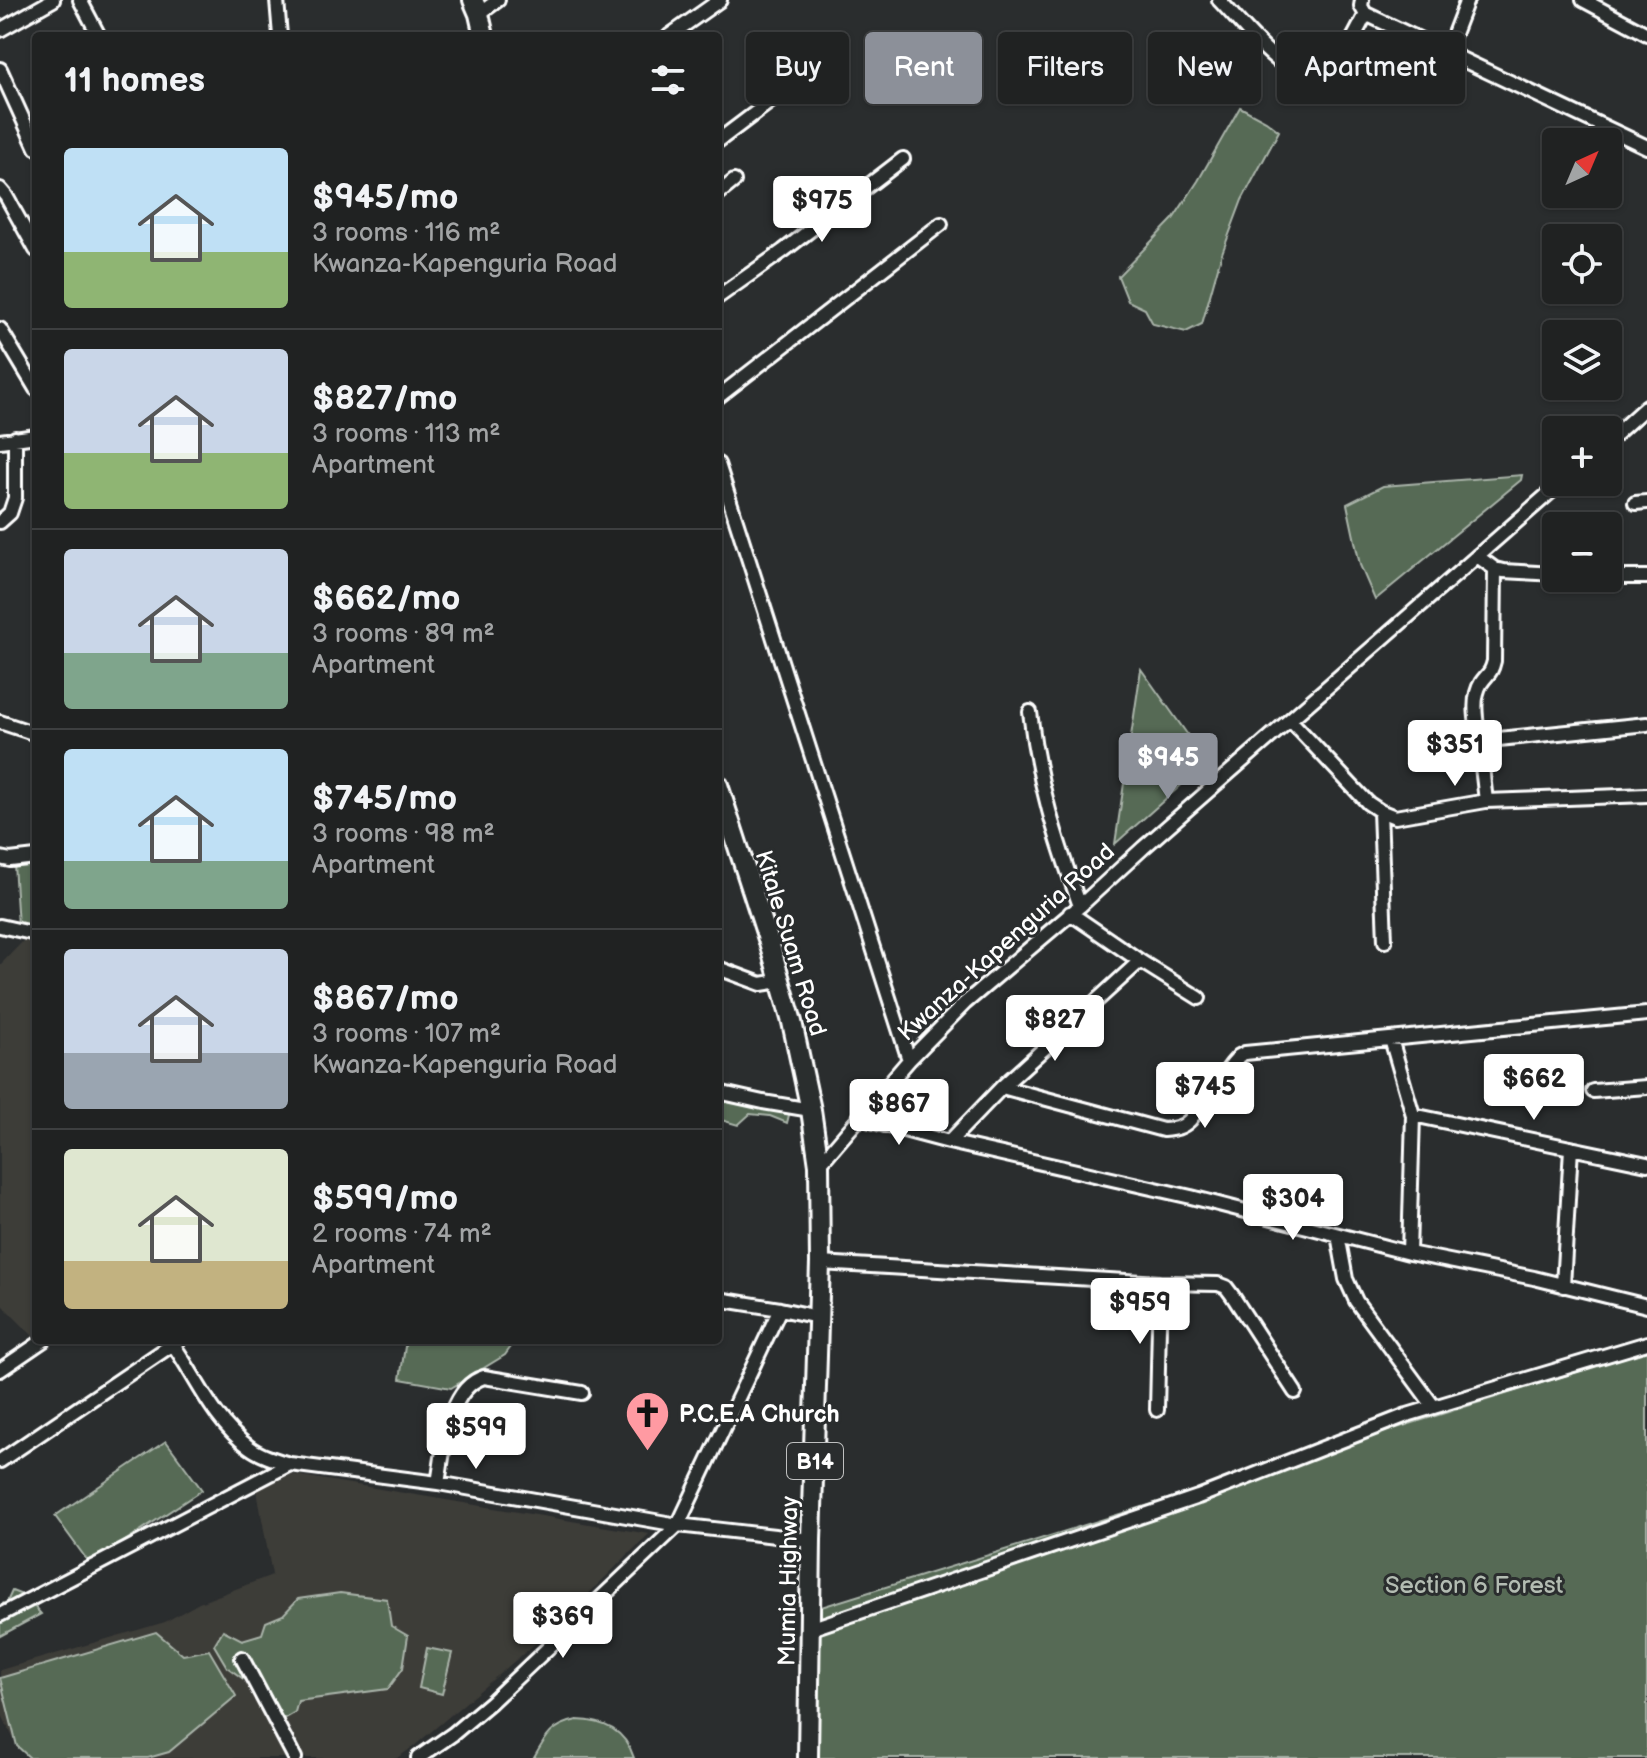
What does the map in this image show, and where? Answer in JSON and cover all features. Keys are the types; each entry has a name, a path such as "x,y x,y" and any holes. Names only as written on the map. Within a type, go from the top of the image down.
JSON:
{"highway":[{"path":"476,7 483,32"},
{"name":"Kitale Suam Road","path":"722,798 792,1022 819,1165"},
{"name":"Mumia Highway","path":"808,1758 820,1263 819,1165"}],"street":[{"path":"1,29 53,0"},
{"path":"80,0 97,32"},
{"path":"277,0 280,32"},
{"path":"476,7 498,0"},
{"path":"675,32 720,0"},
{"path":"1219,0 1270,53 1297,74 1313,80 1324,76 1348,49 1366,14"},
{"path":"1362,0 1361,6 1367,17 1366,14"},
{"path":"1455,32 1467,0"},
{"path":"1583,0 1647,34"},
{"path":"1366,14 1404,32"},
{"path":"1465,61 1647,147"},
{"path":"0,69 32,139"},
{"path":"722,138 767,104"},
{"path":"722,294 903,159"},
{"path":"722,191 734,181"},
{"path":"0,189 32,243"},
{"path":"722,394 941,224"},
{"path":"0,329 32,382"},
{"path":"1622,428 1647,406"},
{"path":"0,441 32,436"},
{"path":"0,522 10,513 15,498 15,438"},
{"path":"722,476 909,1060"},
{"name":"Kwanza-Kapenguria Road","path":"819,1165 909,1060 965,1003 1546,496"},
{"path":"1477,556 1495,569 1542,573"},
{"path":"1486,801 1475,716 1481,684 1491,673 1494,661 1495,569"},
{"path":"1622,577 1647,577"},
{"path":"1030,712 1034,750 1045,800 1075,910 1140,961 1199,998"},
{"path":"1290,720 1368,803 1395,817 1486,801 1647,795"},
{"path":"0,722 32,733"},
{"path":"1479,741 1647,724"},
{"path":"1380,811 1385,941"},
{"path":"0,858 32,857"},
{"path":"0,926 32,933"},
{"path":"949,1142 1002,1087 1140,961"},
{"path":"722,969 761,984 780,981"},
{"path":"1002,1087 1163,1130 1175,1129 1183,1127 1190,1120 1232,1064 1245,1053 1647,1014"},
{"path":"1391,1039 1413,1115 1409,1253"},
{"path":"1593,1091 1647,1087"},
{"path":"722,1093 811,1110"},
{"path":"1413,1115 1647,1164"},
{"path":"859,1118 949,1142 1191,1197 1409,1253 1534,1278 1647,1306"},
{"path":"1563,1286 1571,1148"},
{"path":"1338,1235 1346,1279 1356,1301 1434,1407"},
{"path":"820,1263 1160,1283 1208,1283 1226,1287 1295,1392"},
{"path":"1157,1410 1160,1283"},
{"path":"722,1300 818,1317"},
{"path":"418,1758 491,1702 678,1525 780,1309"},
{"path":"810,1629 1198,1497 1407,1415 1647,1343"},
{"path":"0,1370 38,1344"},
{"path":"0,1461 170,1344"},
{"path":"176,1344 205,1397 227,1425 249,1447 290,1464 438,1483 678,1525 811,1540"},
{"path":"438,1483 449,1422 464,1388 474,1380 484,1377 582,1393"},
{"path":"0,1615 290,1464"},
{"path":"242,1658 295,1758"}],"shaded area":[{"path":"26,938 32,939 32,1335 0,1303 0,965"},
{"path":"285,1473 649,1534 555,1627 397,1758 30,1758 17,1746 1,1713 0,1670 165,1622 199,1603 272,1575 257,1491"}],"green space":[{"path":"1240,107 1279,131 1242,200 1221,256 1202,324 1186,332 1153,324 1145,309 1128,301 1118,276 1173,219"},
{"path":"1522,475 1521,480 1375,600 1360,565 1347,504 1383,486"},
{"path":"1141,669 1207,762 1115,844"},
{"path":"32,863 32,928 18,926 14,864"},
{"path":"722,1098 790,1111 787,1123 770,1116 750,1114 738,1125 722,1120"},
{"path":"405,1344 513,1344 505,1355 451,1388 400,1379"},
{"name":"Section 6 Forest","path":"1647,1350 1647,1758 798,1758 802,1613"},
{"path":"166,1441 202,1490 90,1564 55,1516"},
{"path":"12,1591 25,1596 41,1614 0,1636 0,1605 7,1602"},
{"path":"340,1593 387,1599 391,1626 408,1636 403,1668 388,1689 298,1701 295,1712 283,1719 253,1686 227,1667 214,1645 223,1630 242,1640 262,1634 266,1622 283,1615 298,1599"},
{"path":"156,1632 183,1655 209,1650 236,1696 169,1752 148,1758 30,1758 17,1746 0,1678"},
{"path":"427,1648 452,1653 442,1694 419,1688"},
{"path":"577,1720 596,1722 613,1729 625,1740 634,1758 534,1758 551,1733 561,1725"}],"place":[{"name":"P.C.E.A Church","path":"648,1453"}]}
